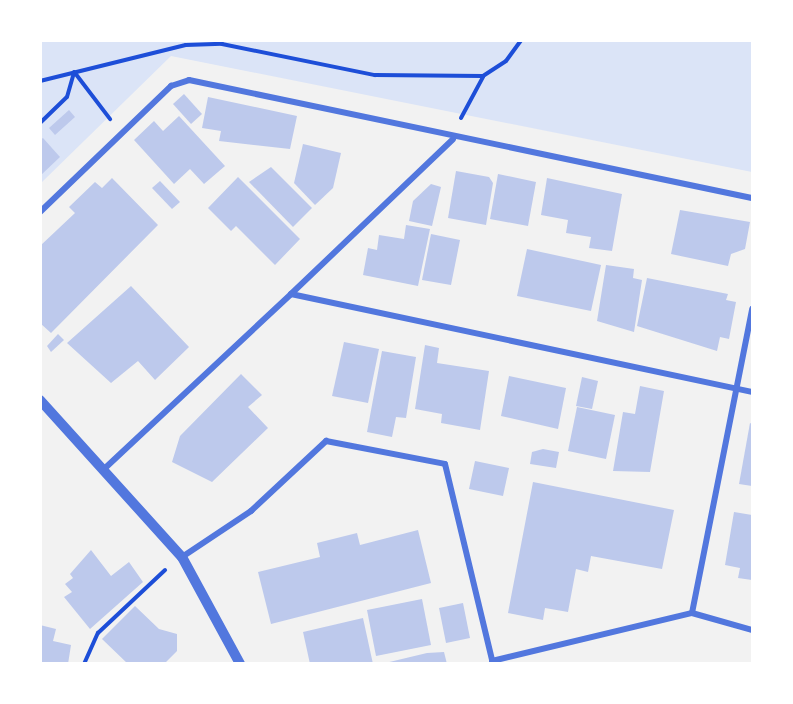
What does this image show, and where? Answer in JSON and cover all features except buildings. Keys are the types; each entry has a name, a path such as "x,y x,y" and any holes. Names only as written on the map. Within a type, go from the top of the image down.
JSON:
{"street":[{"path":"40,212 171,86 189,80 408,124 453,139 753,198"},
{"path":"103,470 453,139"},
{"path":"291,294 753,392"},
{"path":"692,613 753,309"},
{"path":"40,400 182,557 240,663"},
{"path":"182,557 251,511 326,441 445,464 492,662 692,613 753,630"}],"path":[{"path":"186,45 190,40"},
{"path":"461,118 483,76 506,61 521,40"},
{"path":"40,81 186,45 222,44 375,75 483,76"},
{"path":"74,72 111,121"},
{"path":"40,123 67,98 74,72"},
{"path":"84,663 98,633 182,557"}],"shaded area":[{"path":"41,41 752,41 752,172 171,56 41,183"}]}
